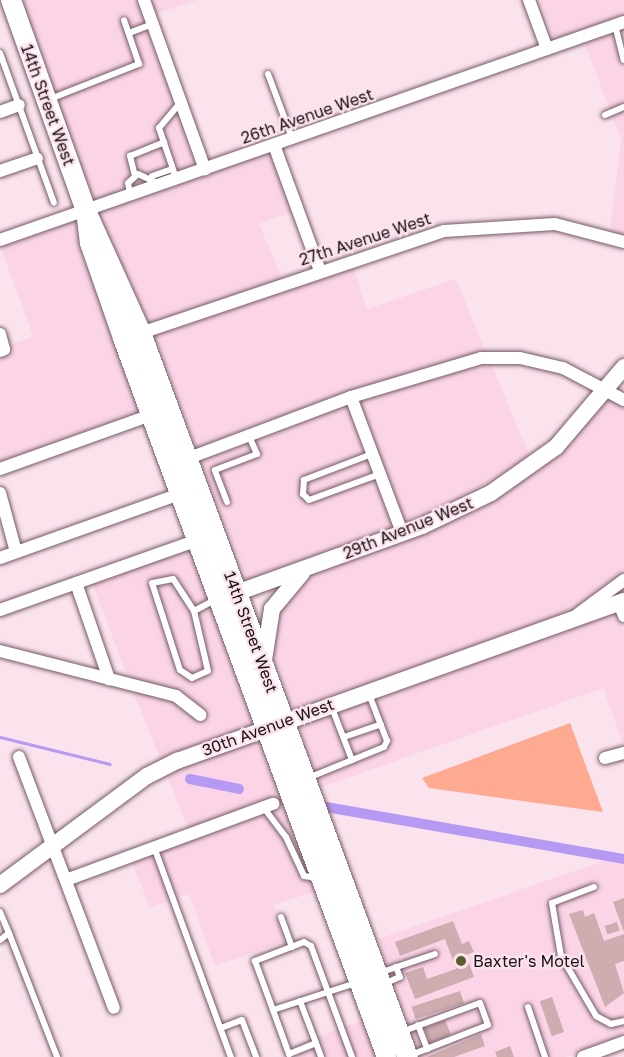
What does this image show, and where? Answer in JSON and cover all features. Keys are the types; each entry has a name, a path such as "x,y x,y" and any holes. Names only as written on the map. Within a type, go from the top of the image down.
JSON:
{"main road":[{"name":"14th Street West","path":"11,0 86,211 90,243 132,336 275,723 306,779 372,980 387,1057"},
{"name":"14th Street West","path":"132,336 151,415 179,462 180,494 206,537"},
{"name":"14th Street West","path":"228,596 264,667 296,837 321,877 399,1033 407,1057"}],"street":[{"path":"144,0 205,169"},
{"path":"529,0 547,49"},
{"name":"26th Avenue West","path":"0,240 130,195 156,180 174,174 205,169 619,24"},
{"path":"0,112 19,105"},
{"path":"274,145 320,271"},
{"path":"0,171 37,158"},
{"name":"27th Avenue West","path":"132,336 426,236 487,224 555,224 624,242"},
{"path":"0,334 0,351"},
{"path":"179,462 447,365 494,357 543,362 608,387 624,400"},
{"name":"29th Avenue West","path":"228,596 402,533 469,505 534,464 608,387 624,367"},
{"path":"351,398 402,533"},
{"path":"0,469 151,415"},
{"path":"0,494 16,552"},
{"path":"0,558 180,494"},
{"path":"0,610 206,537"},
{"path":"264,667 272,609 310,566"},
{"name":"30th Avenue West","path":"565,623 624,580"},
{"path":"76,583 109,679"},
{"name":"30th Avenue West","path":"0,885 147,776 275,723 565,623 622,606"},
{"path":"0,651 176,696 200,715"},
{"path":"606,758 624,753"},
{"path":"19,758 114,1008"},
{"path":"66,879 268,806"},
{"path":"583,1057 624,1042"}],"lane":[{"path":"46,100 139,64 124,20"},
{"path":"129,33 153,24"},
{"path":"619,24 624,60"},
{"path":"0,53 54,203"},
{"path":"268,74 292,139"},
{"path":"174,174 160,124 181,102"},
{"path":"605,115 624,107"},
{"path":"135,176 130,156 164,142"},
{"path":"135,176 156,180"},
{"path":"130,195 129,183 135,176"},
{"path":"227,502 215,470 256,454 249,436"},
{"path":"372,453 304,480 303,494 309,500 380,474"},
{"path":"173,579 194,611 208,671 192,678 180,670 152,583 173,579"},
{"path":"194,611 228,596"},
{"path":"306,779 384,747 381,724 368,691"},
{"path":"330,704 352,760"},
{"path":"344,737 381,724"},
{"path":"268,806 296,837"},
{"path":"154,847 231,1057"},
{"path":"594,887 552,903 561,956 596,1016 611,1024 624,1021"},
{"path":"0,912 57,1057"},
{"path":"281,917 292,947"},
{"path":"0,939 9,933"},
{"path":"316,1043 289,1054 255,961 292,947 311,946 352,1057"},
{"path":"372,980 396,967 435,954"},
{"path":"273,1011 372,980 400,977 396,967"},
{"path":"300,1002 321,1057"},
{"path":"399,1033 480,1003 488,1025 407,1057"},
{"path":"528,1007 545,1057"},
{"path":"221,1028 242,1020 256,1057"},
{"path":"418,1025 427,1049"}],"shaded area":[{"path":"16,0 139,0 198,165 89,204"},
{"path":"150,0 198,0 155,14"},
{"path":"540,0 624,0 624,16 555,40"},
{"path":"624,28 624,237 610,232 621,139 584,42"},
{"path":"272,152 293,211 259,224 282,278 144,326 94,214"},
{"path":"82,218 144,411 0,463 0,357 9,346 33,336 0,246"},
{"path":"353,266 367,309 456,279 486,352 354,390 197,449 155,337 148,337"},
{"path":"491,363 531,459 405,526 358,401"},
{"path":"609,395 624,407 624,573 562,618 294,710 269,643 277,611 312,571 448,521"},
{"path":"349,405 397,529 249,586 201,462"},
{"path":"194,547 259,723 161,762 133,691 174,701 201,723 207,714 177,690 128,678 92,583"},
{"path":"616,610 624,630 624,747 603,688 322,787 298,721"},
{"path":"570,723 603,812 429,788 422,778"},
{"path":"263,734 320,890 274,905 284,942 215,966 189,894 150,908 132,862 280,808 276,797 188,829 166,773"},
{"path":"624,854 624,1036 566,1057 421,1057 378,939"},
{"path":"368,1018 382,1057 300,1057 295,1045"}],"building":[{"path":"624,898 624,932 613,902"},
{"path":"583,910 585,917 594,913 604,941 624,934 624,961 615,964 624,993 605,1007 569,914"},
{"name":"Baxter's Motel","path":"453,921 462,944 469,941 474,952 466,955 474,977 415,999 405,973 423,967 427,979 456,969 445,939 400,956 395,942"},
{"path":"617,922 620,931 607,935 605,926"},
{"path":"460,991 464,1003 416,1019 411,1007"},
{"path":"552,997 564,1032 552,1036 540,1001"},
{"path":"445,1020 451,1035 431,1043 425,1028"},
{"path":"481,1034 485,1046 454,1057 427,1057"},
{"path":"510,1046 514,1057 497,1057 495,1052"}],"waterway":[{"path":"0,737 110,764"},
{"path":"190,779 239,789"},
{"path":"326,807 624,859"}],"place":[{"name":"Baxter's Motel","path":"461,961"}]}
